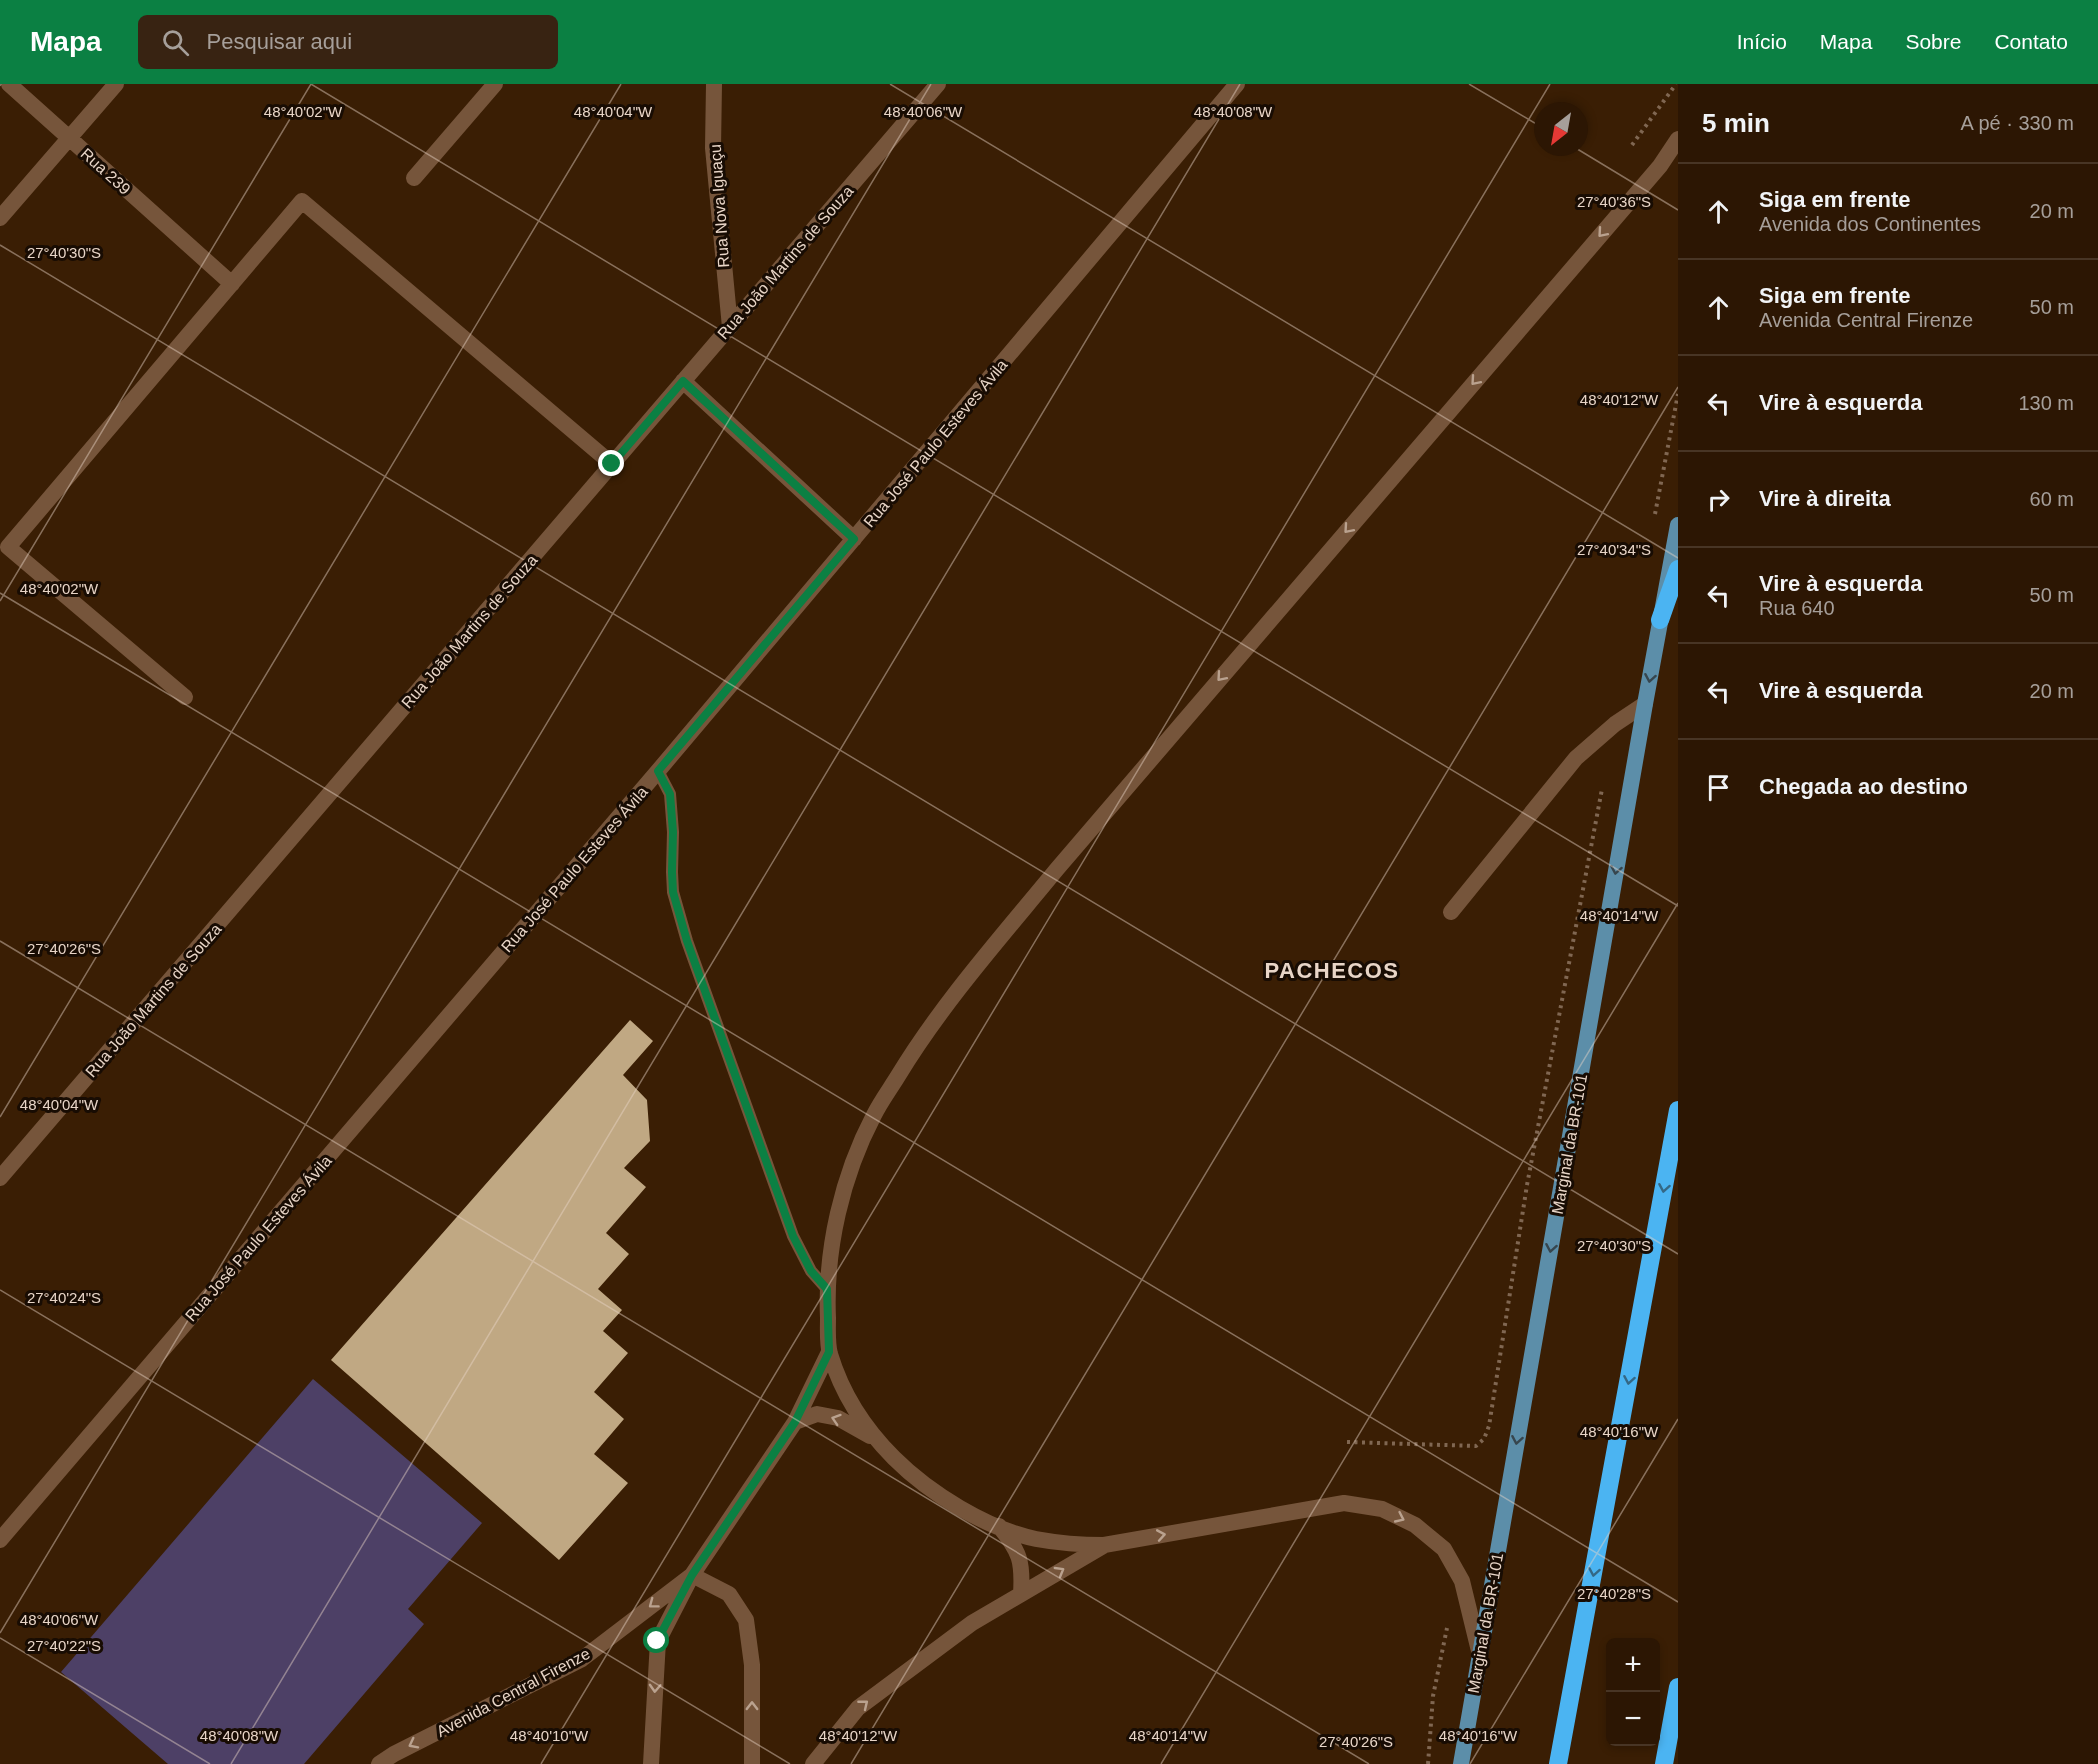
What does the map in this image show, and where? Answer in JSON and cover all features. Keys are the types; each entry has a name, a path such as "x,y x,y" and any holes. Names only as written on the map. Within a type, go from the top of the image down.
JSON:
{"highway":[{"path":"1660,620 1678,569"},
{"path":"1558,1764 1678,1110"},
{"path":"1664,1764 1678,1687"}],"main road":[{"name":"Marginal da BR-101","path":"1461,1764 1678,525"}],"street":[{"name":"Rua 239","path":"9,84 232,284"},
{"path":"0,218 116,84"},
{"path":"414,178 495,84"},
{"name":"Rua Nova Iguaçu","path":"714,84 713,148 716,195 730,327"},
{"name":"Rua João Martins de Souza","path":"0,1178 938,84"},
{"name":"Rua José Paulo Esteves Ávila","path":"0,1540 658,771 1238,84"},
{"path":"1480,1655 1462,1581 1444,1549 1415,1525 1382,1509 1344,1503 1104,1545 1068,1544 1033,1538 999,1526 952,1504 910,1475 874,1438 844,1391 829,1352 827,1289 834,1227 850,1173 874,1115 920,1040 978,965 1057,869 1660,166 1678,139"},
{"path":"185,697 8,547 302,201 612,464"},
{"path":"683,381 854,539"},
{"path":"1451,912 1576,758 1615,724 1645,704"},
{"name":"Avenida Central Firenze","path":"379,1764 393,1754 582,1659 692,1575 795,1422 829,1352"},
{"path":"795,1422 817,1414 838,1418 874,1438"},
{"path":"999,1526 1014,1545 1022,1569 1021,1594"},
{"path":"813,1764 858,1708 972,1623 1104,1545"},
{"path":"651,1764 657,1641 692,1575 729,1594 746,1620 752,1665 752,1764"}],"lane":[{"path":"658,771 670,794 673,832 673,892 687,941 793,1236 811,1271 827,1289"}],"path":[{"path":"1632,145 1676,84"},
{"path":"1653,524 1678,394"},
{"path":"1347,1442 1476,1446 1484,1439 1527,1185 1604,782"},
{"path":"1428,1764 1433,1696 1449,1620"}],"shaded area":[{"path":"313,1379 482,1523 408,1609 424,1624 304,1764 168,1764 61,1672"}],"building":[{"path":"630,1020 653,1041 623,1075 647,1100 650,1141 624,1168 646,1187 606,1233 629,1254 598,1289 622,1310 603,1331 628,1353 594,1392 624,1419 594,1454 628,1483 559,1560 331,1360"}],"district":[{"name":"PACHECOS","path":"1332,970"}],"route":[{"path":"612,464 683,381 854,539 658,771 670,794 673,832 673,892 687,941 793,1236 811,1271 827,1289 829,1352 795,1422 692,1575 657,1641"}]}
